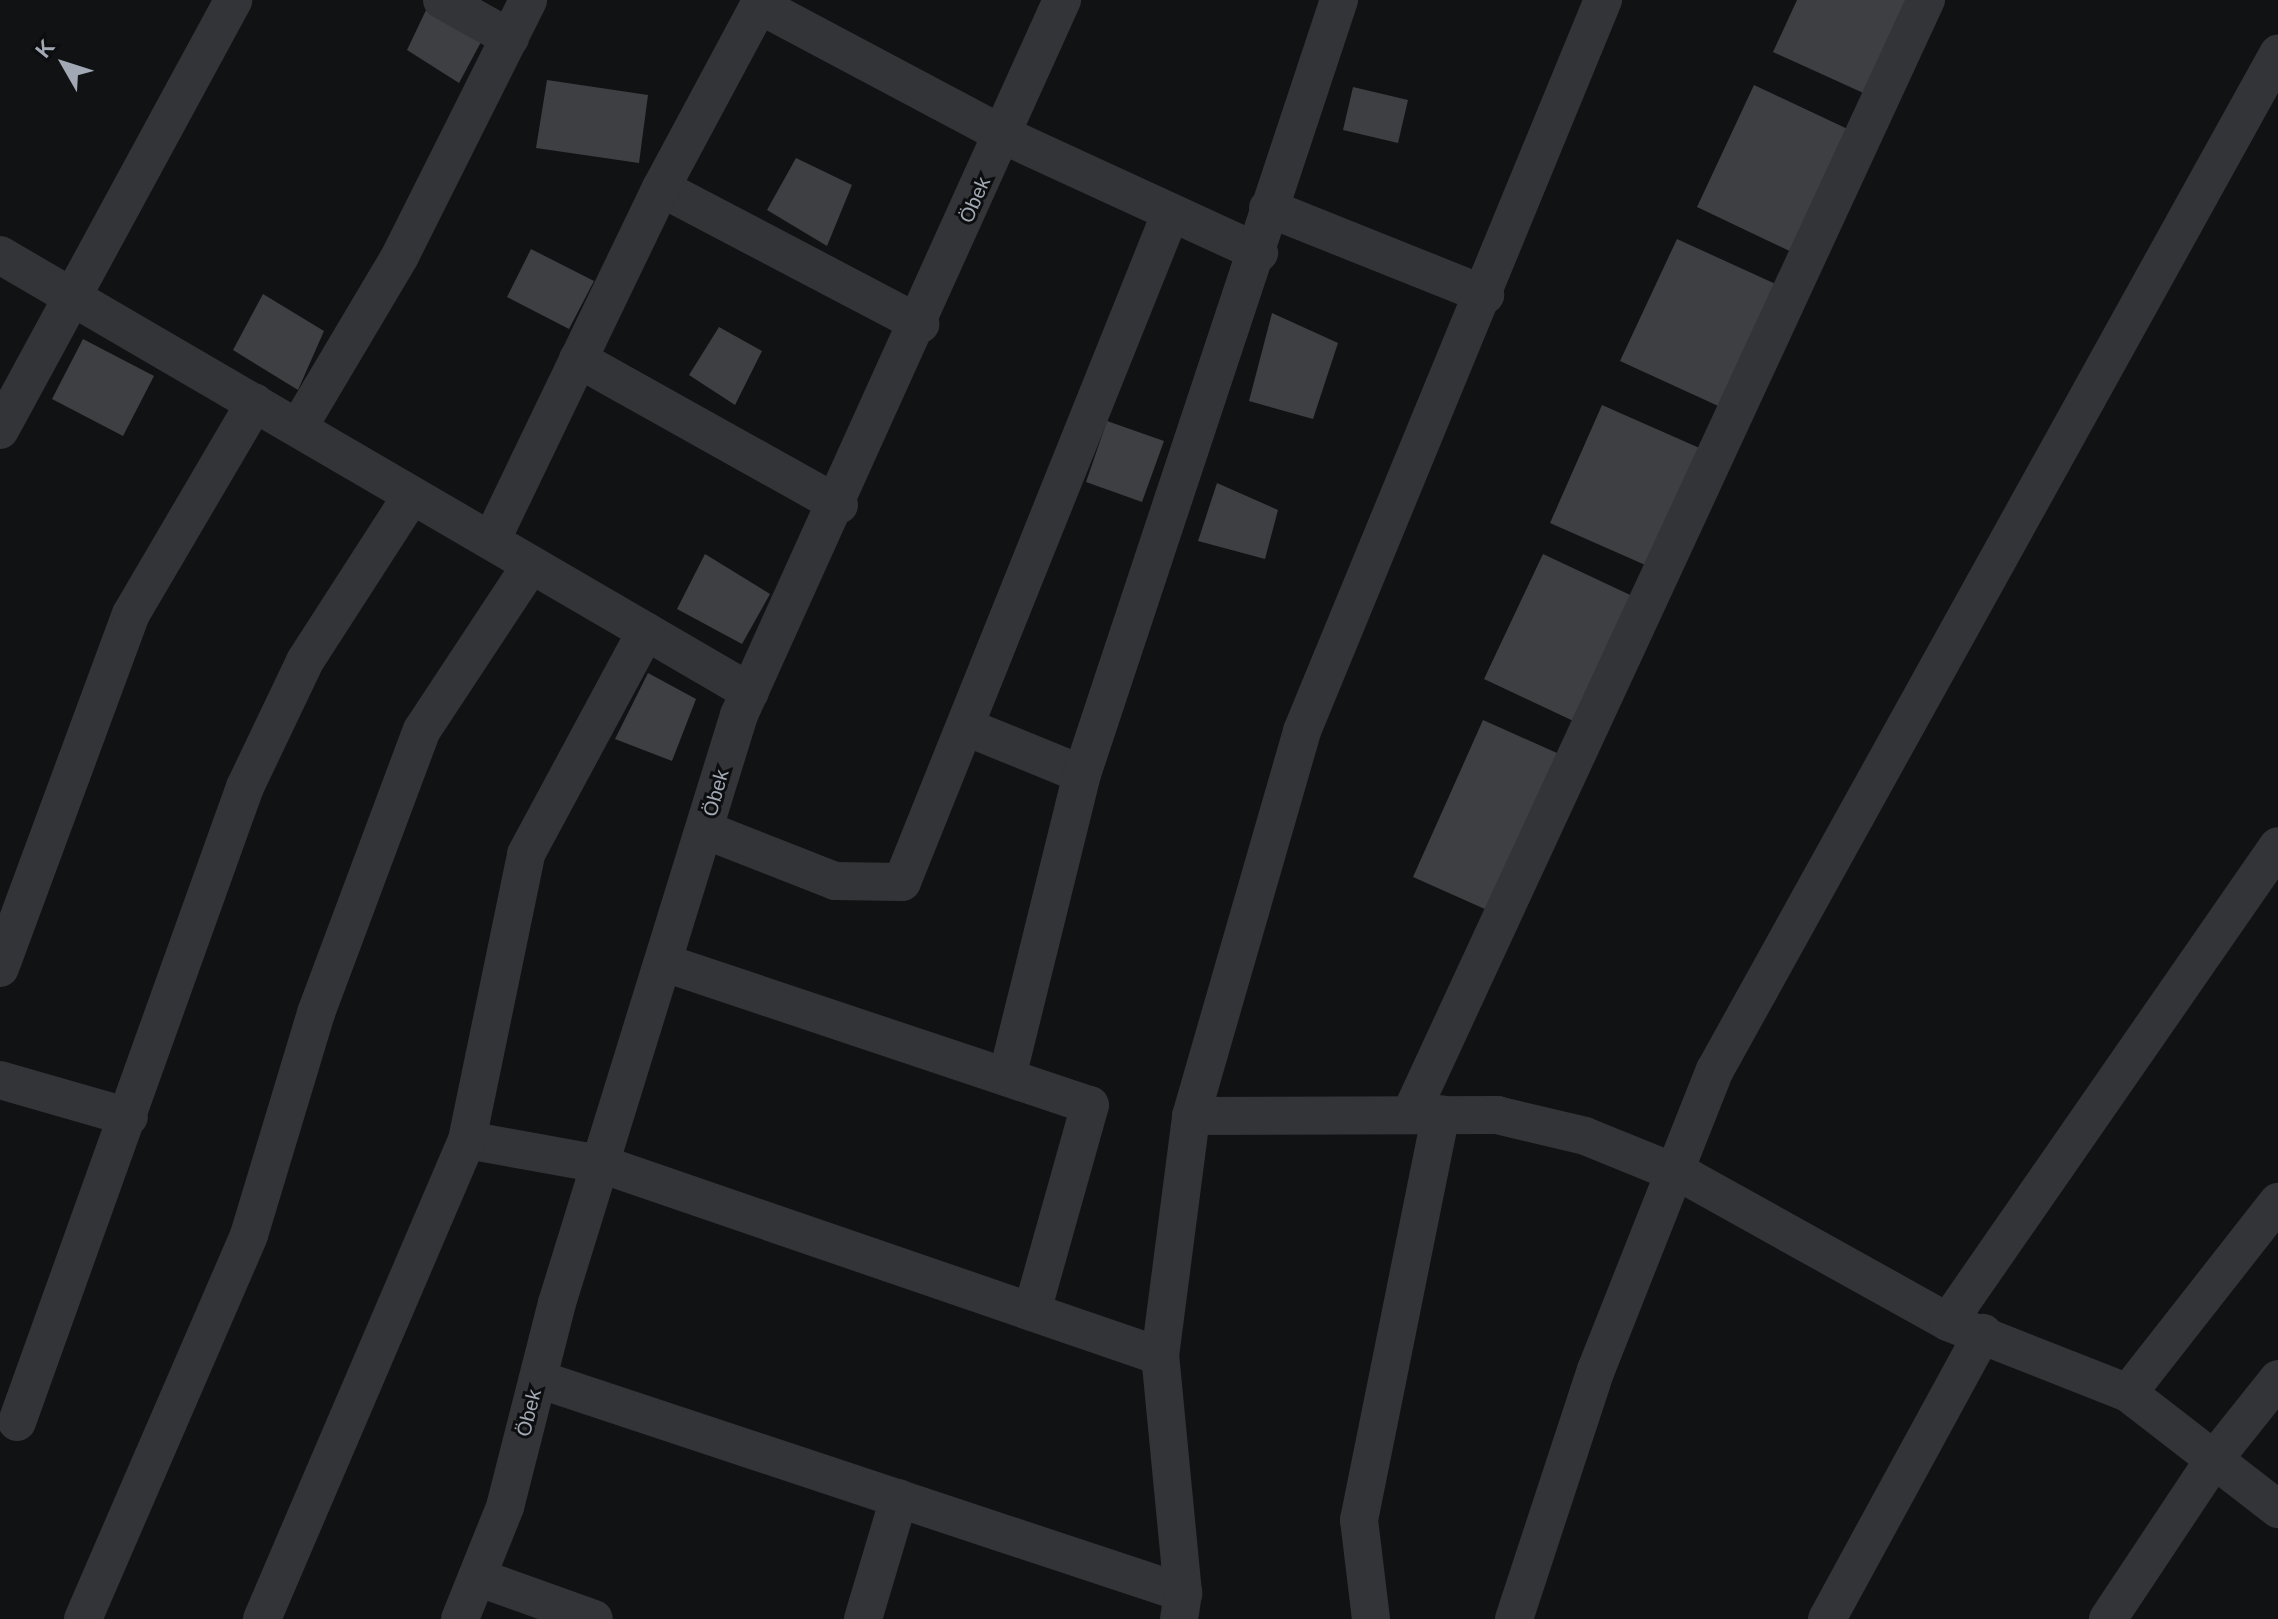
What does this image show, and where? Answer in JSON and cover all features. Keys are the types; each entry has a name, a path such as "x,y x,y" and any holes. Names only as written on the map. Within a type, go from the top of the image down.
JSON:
{"street":[{"path":"0,430 233,0"},
{"path":"442,0 510,38"},
{"path":"298,428 400,256 528,0"},
{"name":"Öbek","path":"460,1619 505,1507 538,1379 601,1164 750,692 839,505 1062,0"},
{"path":"1007,1077 1082,774 1259,253 1268,208 1339,0"},
{"path":"538,1379 899,1498 1181,1606 1160,1356 1191,1116 1302,731 1485,295 1603,0"},
{"path":"1371,1619 1359,1520 1426,1114 1926,0"},
{"path":"491,541 661,188 760,3 1003,135 1169,217 1259,253"},
{"path":"1514,1619 1596,1370 1715,1070 2278,54"},
{"path":"661,188 920,324"},
{"path":"1268,208 1485,295"},
{"path":"705,830 835,881 902,882 1169,217"},
{"path":"0,255 750,692"},
{"path":"578,359 839,505"},
{"path":"0,968 131,614 255,403"},
{"path":"17,1422 245,787 305,661 412,495"},
{"path":"83,1619 249,1235 316,1013 422,730 531,565"},
{"path":"262,1619 467,1140 526,854 646,631"},
{"path":"966,727 1082,774"},
{"path":"1827,1619 1966,1328 2278,846"},
{"path":"665,963 1090,1105 1032,1312"},
{"path":"0,1080 129,1117"},
{"path":"1191,1116 1497,1115 1585,1136 1673,1173 1966,1328 2128,1393 2278,1509"},
{"path":"467,1140 601,1164 1160,1356"},
{"path":"2128,1393 2278,1202"},
{"path":"2108,1619 2215,1458 2278,1379"},
{"path":"863,1619 899,1498"},
{"path":"477,1577 594,1619"}],"building":[{"path":"1797,0 1914,0 1870,96 1773,52"},
{"path":"427,8 481,42 459,83 407,50"},
{"path":"547,80 648,95 639,163 536,148"},
{"path":"1754,85 1854,132 1796,254 1697,207"},
{"path":"1353,87 1408,100 1398,143 1343,130"},
{"path":"796,158 852,185 827,246 767,210"},
{"path":"1677,239 1782,287 1727,410 1620,361"},
{"path":"531,249 594,281 569,329 507,297"},
{"path":"263,294 324,331 298,390 233,350"},
{"path":"1272,313 1338,343 1313,419 1249,401"},
{"path":"719,327 762,351 735,405 689,375"},
{"path":"83,339 154,376 123,436 52,399"},
{"path":"1602,405 1704,450 1652,568 1550,523"},
{"path":"1107,421 1164,441 1142,502 1086,482"},
{"path":"1217,483 1278,510 1265,559 1198,541"},
{"path":"705,554 770,594 742,644 677,609"},
{"path":"1543,554 1643,601 1584,726 1484,679"},
{"path":"648,673 696,699 672,761 615,739"},
{"path":"1483,720 1566,757 1496,914 1413,877"}]}
